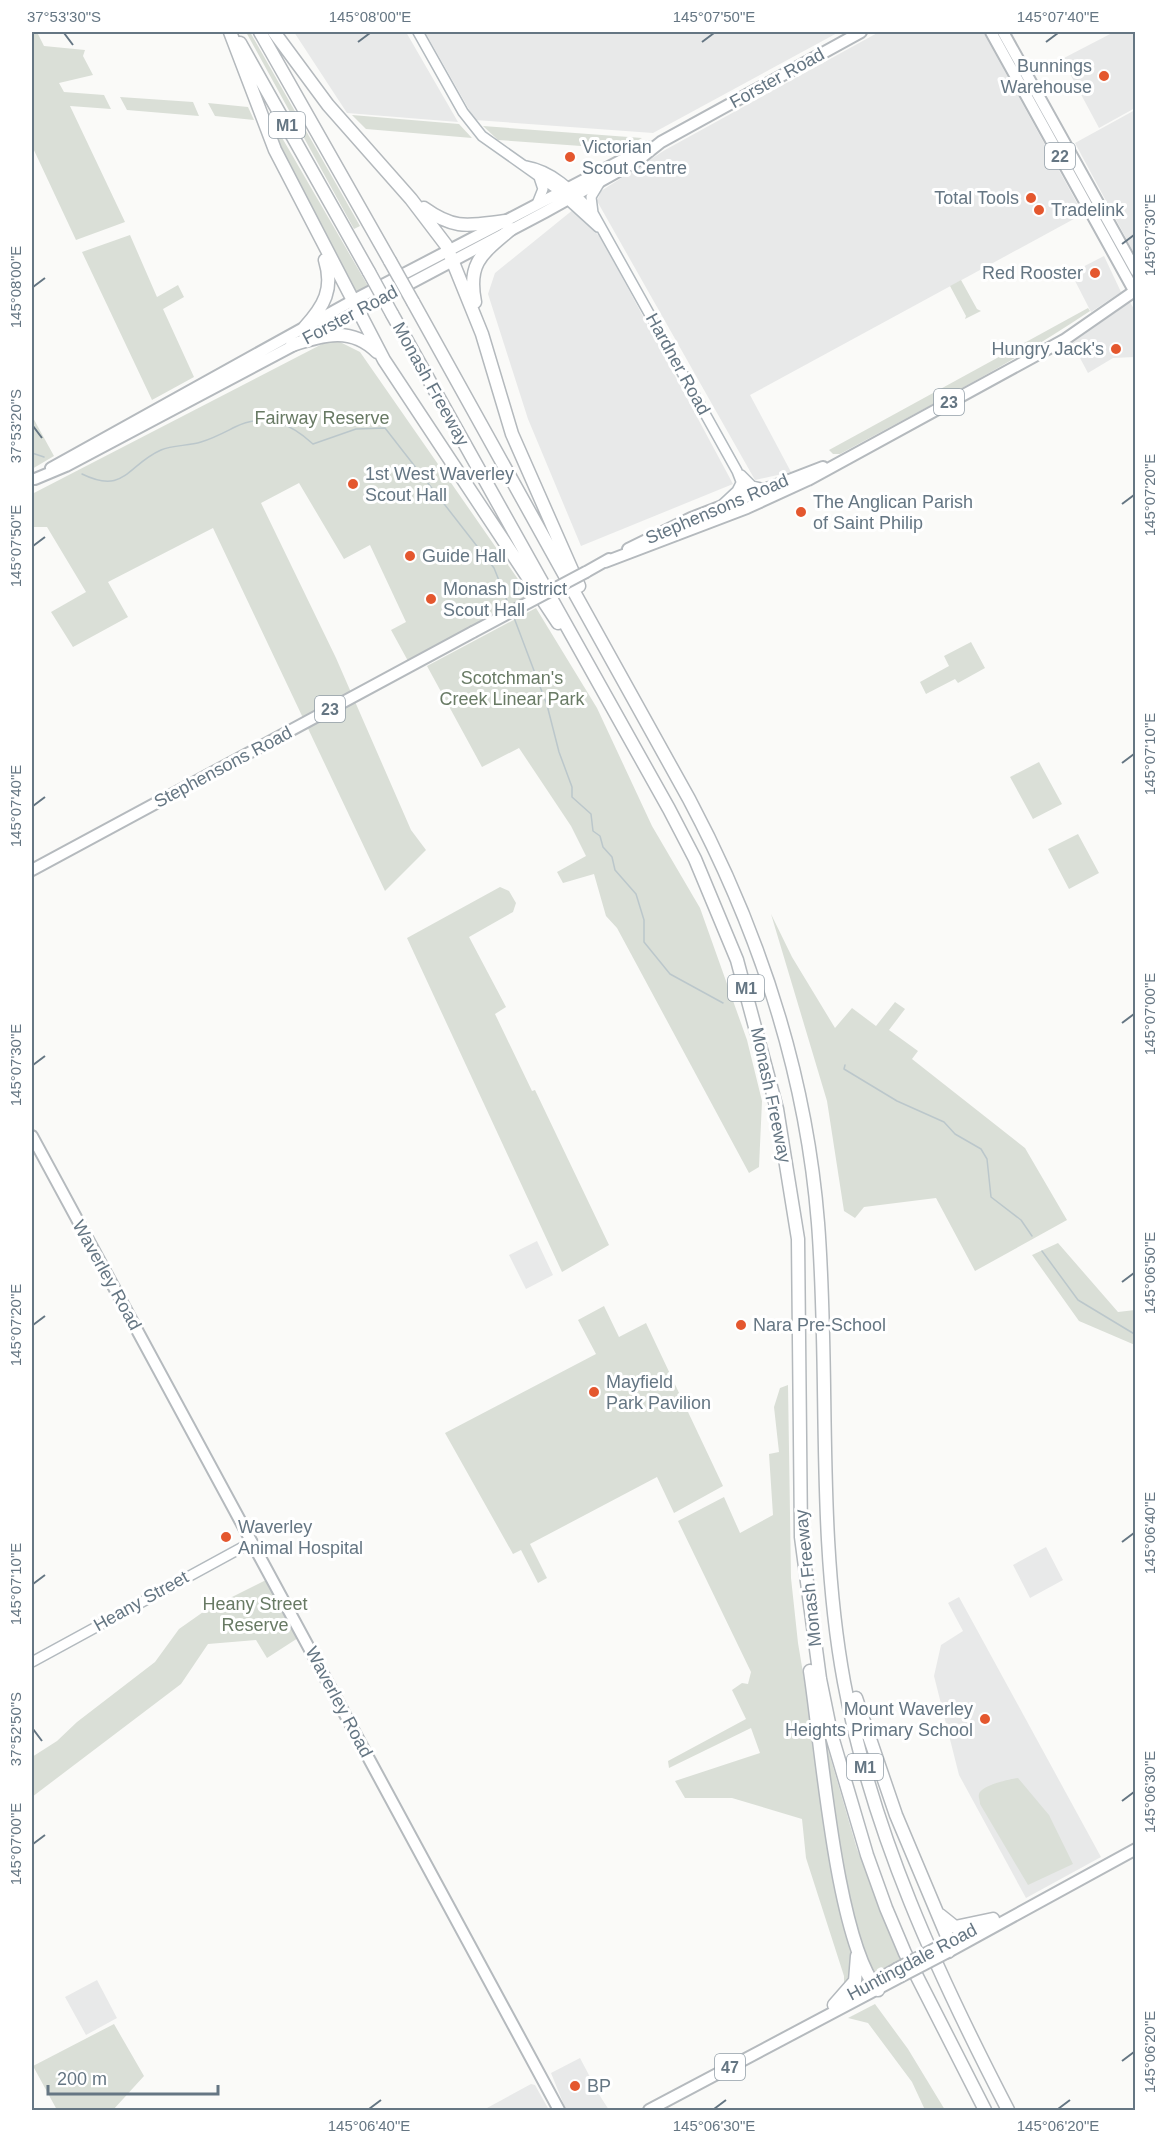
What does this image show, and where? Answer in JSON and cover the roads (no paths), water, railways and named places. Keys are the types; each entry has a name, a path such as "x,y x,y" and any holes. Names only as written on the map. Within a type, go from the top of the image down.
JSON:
{"highway":[{"path":"232,32 264,126 319,239 384,360 604,691"},
{"name":"Monash Freeway","path":"232,32 604,691 669,809 722,917 757,1024 777,1109 798,1239 801,1538 822,1690 831,1733 867,1855 905,1953 985,2110"},
{"name":"Monash Freeway","path":"260,32 620,673 712,842 754,937 784,1028 805,1120 818,1224 824,1482 835,1619 844,1683 868,1777 897,1867 948,1988 1008,2110"},
{"path":"274,32 328,105 411,199 451,255 482,334"},
{"path":"411,199 442,220 460,226 508,225"},
{"path":"508,225 480,255 474,271 474,297 482,334 512,434 620,673"},
{"path":"305,327 321,309 329,289 327,266 319,239"},
{"path":"292,345 325,335 344,334 359,339 384,360"},
{"path":"801,1538 804,1617 809,1666 832,1829 856,1945 875,1986"},
{"path":"835,1619 880,1776 947,1945"},
{"path":"935,1910 955,1927 993,1919"},
{"path":"834,2005 855,1981 856,1945"}],"main road":[{"name":"Forster Road","path":"33,480 62,459 121,432 292,345 355,306 568,193 861,32"},
{"name":"22","path":"991,32 1013,62 1088,197 1135,292"},
{"name":"22","path":"1003,32 1013,62"},
{"name":"Forster Road","path":"508,225 537,204 601,180 637,161 661,142"},
{"name":"22","path":"1088,197 1136,271"},
{"path":"1124,250 1136,257"},
{"name":"Stephensons Road","path":"605,562 760,502 833,465 1064,340 1135,292"},
{"name":"Forster Road","path":"121,432 305,327 355,306"},
{"name":"Stephensons Road","path":"32,870 639,542 809,470 833,465"},
{"path":"747,497 760,502"},
{"name":"Waverley Road","path":"32,1136 559,2110"},
{"name":"Huntingdale Road","path":"947,1945 999,1925 1019,1911 1136,1849"},
{"name":"Huntingdale Road","path":"649,2110 811,2023 993,1919 1019,1911"},
{"name":"Huntingdale Road","path":"811,2023 834,2005 875,1986"}],"street":[{"path":"418,32 472,125 494,146 539,177 568,193"},
{"path":"526,166 550,174 568,193"},
{"path":"537,204 543,189 539,177"},
{"path":"594,213 591,197 601,180"},
{"name":"Hardner Road","path":"568,193 594,213 737,471 747,497"},
{"name":"Hardner Road","path":"568,193 604,233"},
{"path":"737,471 751,485 765,489"},
{"path":"720,507 737,491 741,483"},
{"name":"Heany Street","path":"32,1662 252,1542"}],"waterway":[{"path":"82,474 96,480 117,480 161,450 201,442 257,420 286,425 313,444 356,429 385,428 494,568 510,608"},
{"path":"32,453 44,457"},
{"path":"513,615 547,705 559,752 572,787 572,797 591,814 593,831 600,836 603,847 612,857 615,870 636,894 644,920 644,942 670,974 723,1003"},
{"path":"845,1065 844,1069 897,1101 944,1122 955,1134 981,1149 987,1159 991,1197 1021,1220 1032,1236"},
{"path":"1042,1251 1078,1300 1136,1335"}],"place":[{"name":"Bunnings Warehouse","path":"1104,76"},
{"name":"Victorian Scout Centre","path":"570,157"},
{"name":"Total Tools","path":"1031,198"},
{"name":"Tradelink","path":"1039,210"},
{"name":"Red Rooster","path":"1095,273"},
{"name":"Hungry Jack's","path":"1116,349"},
{"name":"1st West Waverley Scout Hall","path":"353,484"},
{"name":"The Anglican Parish of Saint Philip","path":"801,512"},
{"name":"Guide Hall","path":"410,556"},
{"name":"Monash District Scout Hall","path":"431,599"},
{"name":"Nara Pre-School","path":"741,1325"},
{"name":"Mayfield Park Pavilion","path":"594,1392"},
{"name":"Waverley Animal Hospital","path":"226,1537"},
{"name":"Mount Waverley Heights Primary School","path":"985,1719"},
{"name":"BP","path":"575,2086"}],"park label":[{"name":"Fairway Reserve","path":"322,418"},
{"name":"Scotchman's Creek Linear Park","path":"512,688"},
{"name":"Heany Street Reserve","path":"255,1614"}]}
